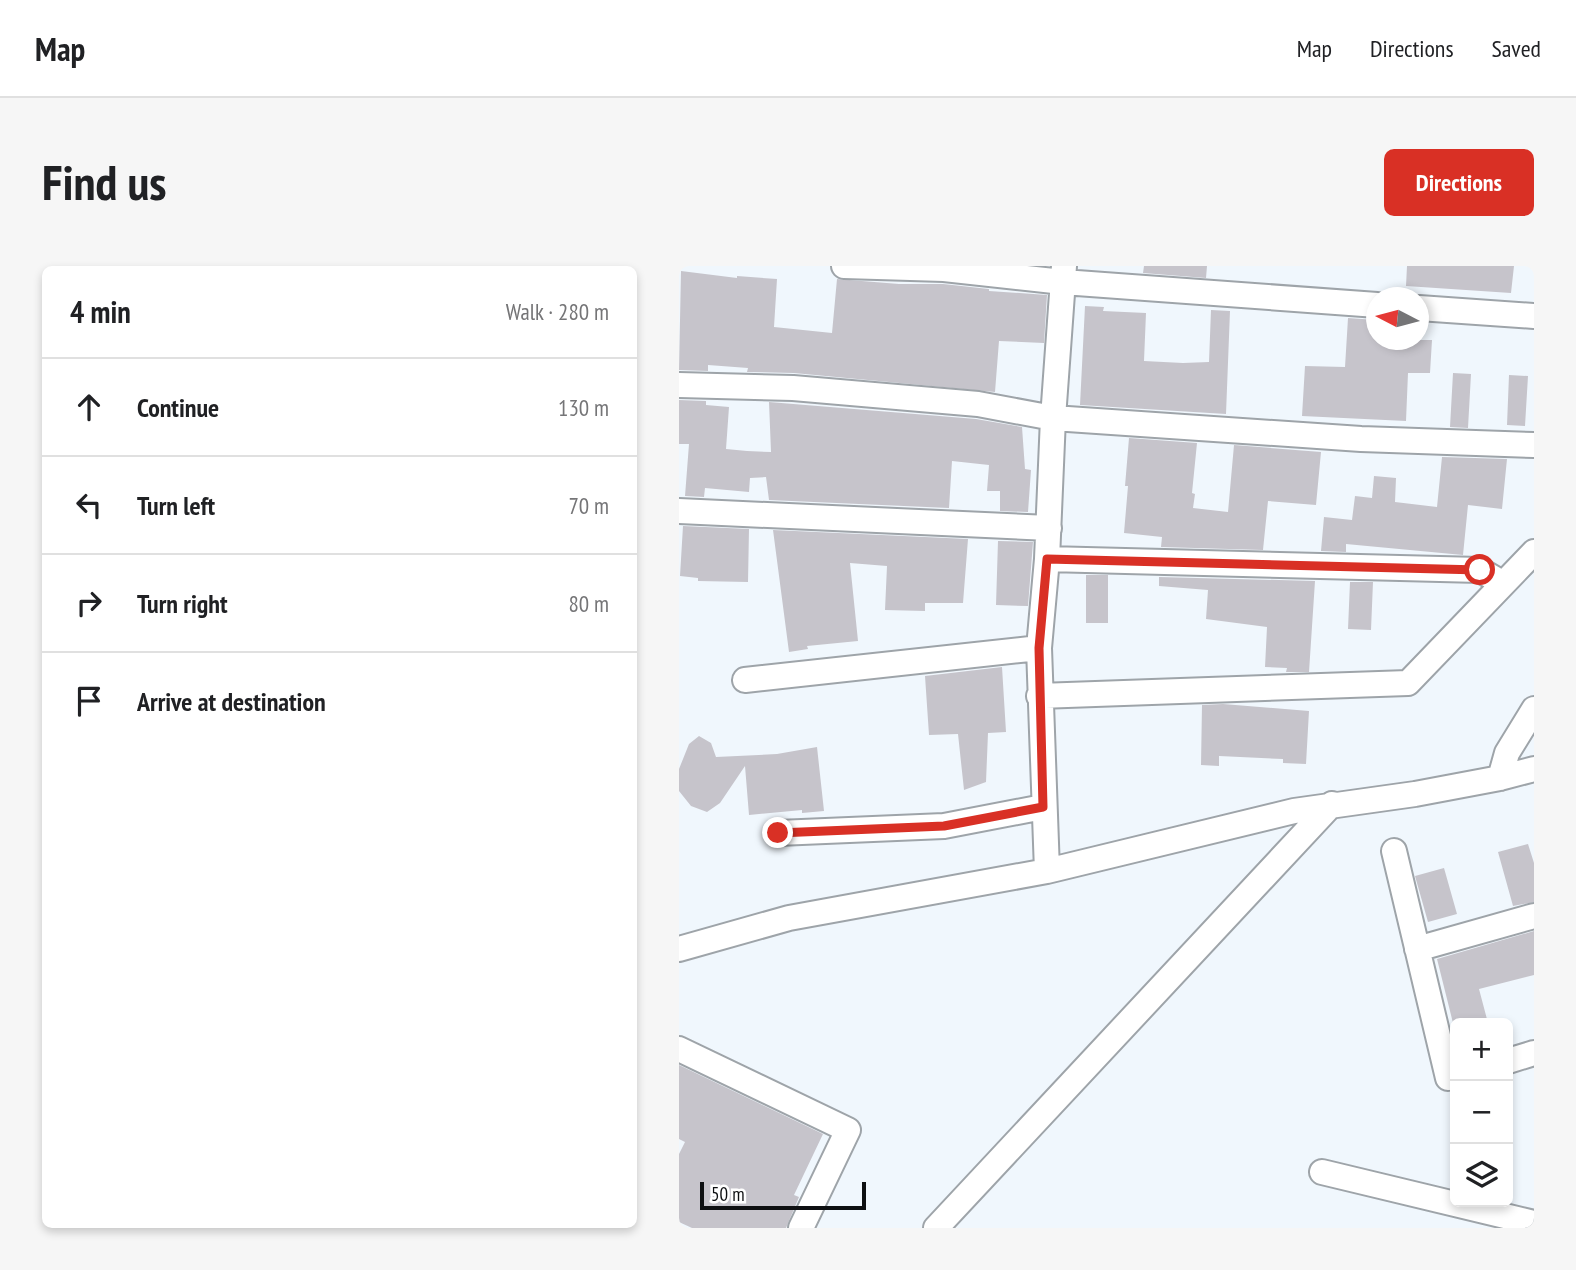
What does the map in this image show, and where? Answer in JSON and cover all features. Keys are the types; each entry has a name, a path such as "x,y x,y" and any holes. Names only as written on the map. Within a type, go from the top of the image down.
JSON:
{"street":[{"path":"843,266 1063,274 1366,304"},
{"path":"1047,871 1039,648 1049,528 1063,274"},
{"path":"1429,309 1534,316"},
{"path":"679,385 793,388 978,404 1053,418 1361,439 1534,445"},
{"path":"679,511 1049,528"},
{"path":"1039,696 1408,683 1534,552"},
{"path":"1047,559 1480,570 1502,583"},
{"path":"745,680 1039,648"},
{"path":"1500,778 1507,753 1534,709"},
{"path":"679,949 789,918 1047,871 1294,811 1415,794 1534,769"},
{"path":"936,1228 1343,803"},
{"path":"778,833 944,826 1043,807"},
{"path":"1394,851 1450,1077"},
{"path":"1417,949 1534,916"},
{"path":"679,1049 848,1130 801,1228"},
{"path":"1513,1059 1534,1053"},
{"path":"1322,1172 1534,1223"}],"building":[{"path":"1144,266 1207,266 1206,278 1143,273"},
{"path":"1407,266 1514,266 1511,293 1406,286"},
{"path":"681,271 737,278 777,279 774,327 832,333 837,279 943,284 989,291 1047,295 1044,343 999,341 995,392 794,373 747,372 748,368 708,365 708,371 679,370"},
{"path":"1085,306 1104,307 1103,311 1146,313 1144,361 1183,363 1209,362 1211,310 1230,311 1226,414 1080,405"},
{"path":"1348,318 1366,319 1366,350 1429,350 1429,340 1432,340 1430,373 1408,373 1406,421 1302,416 1305,366 1345,367"},
{"path":"1453,373 1471,374 1468,428 1450,427"},
{"path":"1509,375 1528,376 1525,426 1507,425"},
{"path":"679,400 706,401 706,405 729,407 726,449 747,451 771,452 769,402 976,419 1022,427 1025,469 1031,470 1028,512 1000,511 1000,491 987,491 989,465 952,461 949,508 769,500 766,477 750,478 749,492 705,488 704,497 685,496 689,444 679,444"},
{"path":"1129,438 1197,443 1193,508 1228,512 1234,445 1321,452 1316,505 1268,501 1263,550 1161,547 1162,537 1124,533"},
{"path":"1442,457 1507,459 1502,509 1468,505 1463,555 1346,544 1346,552 1321,551 1324,517 1352,520 1355,496 1372,498 1374,476 1396,478 1395,502 1437,507"},
{"path":"683,526 749,529 748,582 698,581 698,578 680,576"},
{"path":"773,530 968,539 963,603 925,603 925,611 885,610 887,566 850,563 858,641 807,646 808,649 789,652"},
{"path":"998,541 1033,542 1028,606 996,605"},
{"path":"1086,575 1108,575 1108,623 1086,623"},
{"path":"1159,577 1315,581 1309,672 1286,672 1287,668 1265,667 1267,627 1206,619 1208,590 1159,586"},
{"path":"1350,582 1373,582 1371,630 1348,629"},
{"path":"1002,667 1006,732 988,733 986,782 964,790 958,734 929,735 925,676"},
{"path":"1223,704 1309,711 1306,764 1283,763 1283,759 1219,756 1219,766 1201,765 1202,705"},
{"path":"699,736 711,743 716,757 777,754 817,747 824,811 802,813 802,810 749,815 745,766 720,803 707,812 691,806 679,791 679,769 689,744"},
{"path":"1528,844 1534,863 1534,902 1513,906 1498,852"},
{"path":"1444,868 1457,914 1428,922 1415,876"},
{"path":"1534,931 1534,975 1479,989 1487,1018 1452,1018 1437,959"},
{"path":"679,1065 823,1134 794,1195 799,1197 786,1228 692,1228 679,1222 679,1154 685,1142 679,1139"}],"route":[{"path":"778,833 944,826 1043,807 1039,648 1047,559 1480,570"}]}
